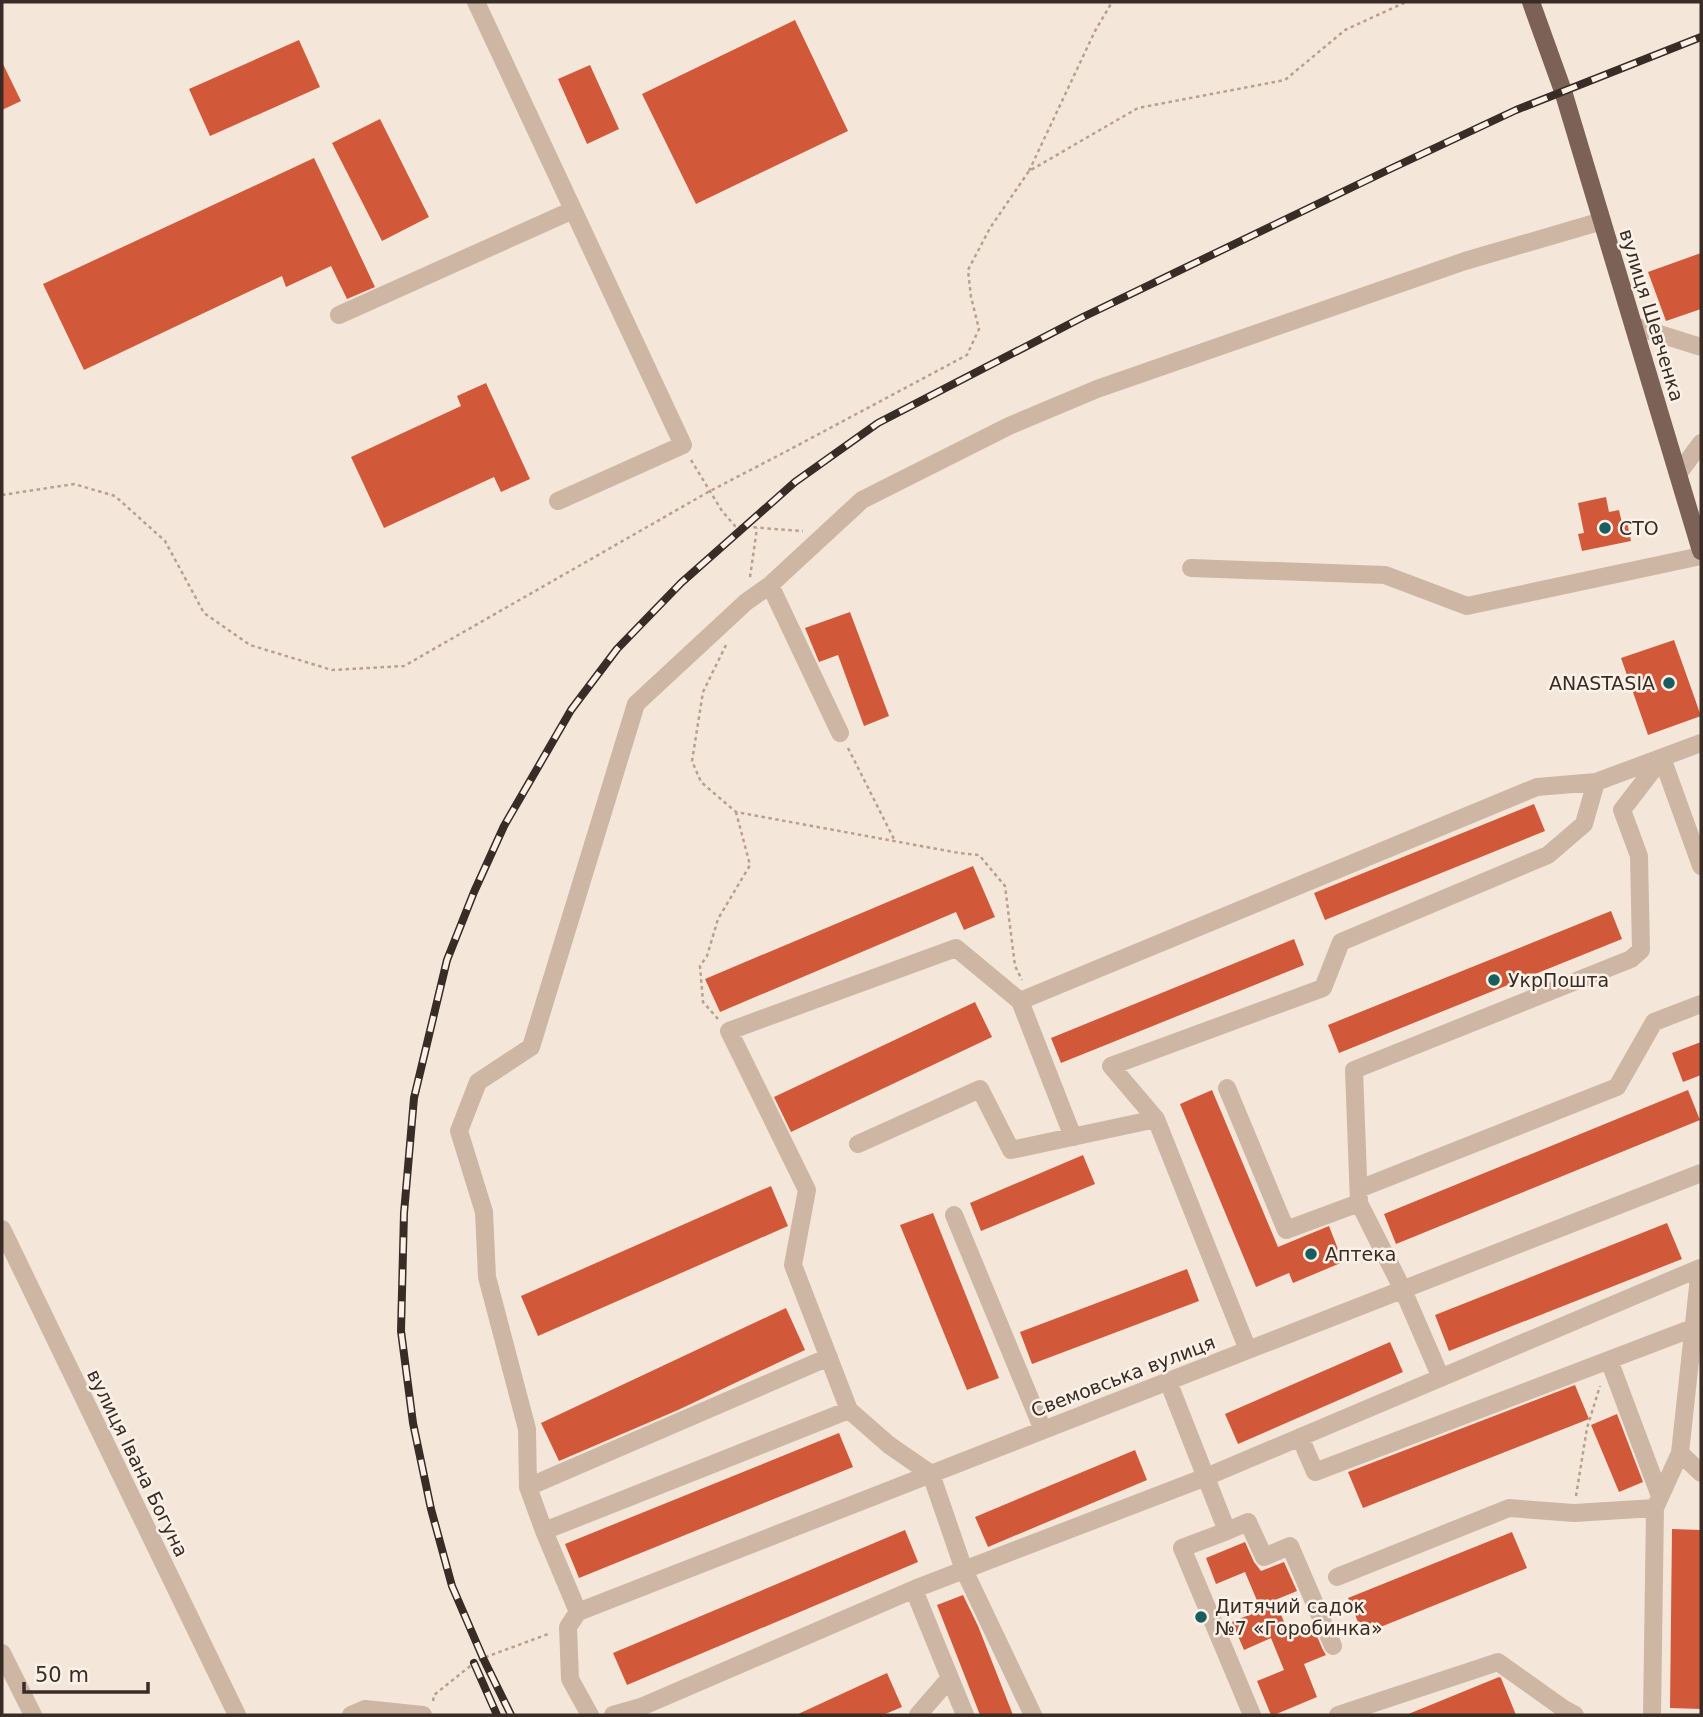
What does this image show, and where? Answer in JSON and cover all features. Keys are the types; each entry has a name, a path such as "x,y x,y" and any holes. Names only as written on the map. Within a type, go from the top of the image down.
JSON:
{"main road":[{"name":"вулиця Шевченка","path":"1531,2 1563,91 1701,554"}],"street":[{"path":"476,2 682,445 558,501"},
{"path":"339,315 573,210"},
{"path":"590,1715 570,1679 573,1619 528,1487 527,1429 486,1277 484,1212 459,1131 478,1082 531,1047 636,704 862,500 1009,426 1097,389 1465,261 1602,220"},
{"path":"1634,326 1701,347"},
{"path":"1678,474 1701,443"},
{"path":"1191,568 1385,575 1467,606 1701,554"},
{"path":"770,585 840,733"},
{"path":"1025,999 1537,787 1596,782 1701,743"},
{"path":"1662,758 1701,866"},
{"path":"1441,1378 1359,1196 1354,1070 1631,959 1641,950 1639,856 1622,810 1662,758"},
{"path":"1248,1350 1156,1119 1111,1066 1323,988 1341,942 1548,855 1584,824 1596,782"},
{"path":"1033,1715 964,1570 931,1474 889,1445 849,1410 793,1265 807,1191 729,1031 956,948 1025,999 1073,1137"},
{"path":"1227,1088 1286,1230 1359,1196 1617,1087 1654,1022 1701,1004"},
{"path":"858,1144 980,1089 1011,1150 1156,1119"},
{"name":"Свемовська вулиця","path":"573,1619 931,1474 1701,1173"},
{"path":"954,1215 1043,1430"},
{"name":"вулиця Івана Богуна","path":"2,1229 237,1715"},
{"path":"613,1715 641,1707 914,1590 1206,1477 1700,1268 1680,1453 1658,1502"},
{"path":"1300,1437 1315,1472 1693,1328"},
{"path":"528,1487 829,1357"},
{"path":"1609,1360 1658,1502 1652,1715"},
{"path":"1168,1381 1227,1531"},
{"path":"544,1531 849,1410"},
{"path":"1680,1453 1701,1474"},
{"path":"1337,1577 1509,1508 1574,1513 1658,1502"},
{"path":"1252,1715 1182,1548 1248,1522 1264,1557 1290,1546 1333,1646"},
{"path":"914,1590 965,1715"},
{"path":"2,1653 33,1715"},
{"path":"1338,1715 1498,1662 1575,1715"},
{"path":"918,1715 950,1678"},
{"path":"351,1715 365,1709 427,1710"}],"path":[{"path":"2,495 74,485 115,496 165,541 204,613 250,645 332,670 404,666 710,491 967,355 979,329 968,270 990,228 1029,171 1095,31 1112,2"},
{"path":"1029,171 1138,108 1285,80 1345,30 1406,2"},
{"path":"682,445 722,511 735,526 785,531 829,531"},
{"path":"746,602 757,528"},
{"path":"730,636 703,692 692,761 701,782 736,811 979,855 1005,886 1015,966 1025,999"},
{"path":"840,733 895,840"},
{"path":"729,1031 703,1002 700,966 707,956 718,919 750,865 736,811"},
{"path":"1574,1513 1587,1428 1609,1360"},
{"path":"427,1710 434,1695 474,1664 573,1619"}],"building":[{"path":"795,20 848,131 696,204 642,94"},
{"path":"299,40 320,87 210,136 189,89"},
{"path":"2,62 21,101 2,110"},
{"path":"590,65 619,129 587,144 558,79"},
{"path":"380,119 429,217 382,241 332,143"},
{"path":"314,158 375,287 347,299 331,266 286,287 282,276 84,370 43,284"},
{"path":"1701,253 1701,309 1666,321 1648,272"},
{"path":"486,383 530,479 501,492 494,477 384,528 351,457 461,406 457,396"},
{"name":"СТО","path":"1606,497 1609,512 1619,510 1622,523 1627,522 1631,541 1582,551 1578,534 1584,533 1578,503"},
{"path":"850,612 889,716 864,726 838,655 819,662 805,628"},
{"path":"1674,640 1701,716 1648,735 1621,658"},
{"path":"1534,804 1545,831 1325,920 1314,893"},
{"path":"973,866 995,917 964,930 956,912 720,1012 705,979"},
{"path":"1611,911 1622,939 1339,1053 1328,1025"},
{"path":"1294,939 1304,965 1061,1063 1051,1038"},
{"path":"975,1002 992,1037 791,1132 774,1097"},
{"path":"1701,1042 1701,1075 1683,1082 1672,1053"},
{"path":"1212,1090 1278,1247 1329,1226 1343,1262 1293,1283 1289,1273 1256,1287 1180,1104"},
{"path":"1688,1090 1700,1120 1396,1244 1384,1214"},
{"path":"1083,1155 1095,1184 981,1231 970,1203"},
{"path":"771,1186 788,1226 538,1336 521,1296"},
{"path":"933,1213 999,1378 967,1390 900,1225"},
{"path":"1667,1223 1682,1259 1449,1351 1435,1315"},
{"path":"1187,1269 1199,1301 1032,1364 1020,1332"},
{"path":"786,1308 805,1350 678,1410 559,1461 541,1423"},
{"path":"1390,1342 1403,1372 1238,1444 1225,1414"},
{"path":"1575,1385 1589,1419 1363,1508 1348,1472"},
{"path":"1617,1414 1643,1482 1619,1492 1591,1425"},
{"path":"839,1433 853,1467 579,1578 565,1544"},
{"path":"1135,1450 1147,1480 988,1547 975,1517"},
{"path":"1672,1529 1701,1530 1701,1709 1670,1708"},
{"path":"905,1530 918,1562 627,1685 613,1653"},
{"path":"1512,1532 1527,1568 1363,1634 1348,1598"},
{"path":"1245,1542 1261,1571 1284,1562 1297,1591 1275,1600 1289,1634 1312,1625 1326,1655 1304,1664 1317,1697 1274,1715 1271,1715 1257,1681 1284,1670 1271,1638 1244,1650 1232,1622 1261,1610 1245,1572 1216,1584 1206,1558"},
{"path":"963,1595 1013,1715 980,1715 937,1605"},
{"path":"887,1673 902,1707 883,1715 796,1715"},
{"path":"1499,1677 1516,1715 1406,1715"}],"railway":[{"path":"511,1715 452,1586 431,1509 413,1423 401,1331 404,1213 414,1098 447,960 504,826 571,710 617,649 681,583 795,482 878,423 1083,317 1390,169 1516,110 1701,37"},
{"path":"474,1663 497,1715"}],"place":[{"name":"СТО","path":"1605,528"},
{"name":"ANASTASIA","path":"1669,683"},
{"name":"УкрПошта","path":"1494,980"},
{"name":"Аптека","path":"1311,1254"},
{"name":"Дитячий садок №7 «Горобинка»","path":"1201,1617"}]}
